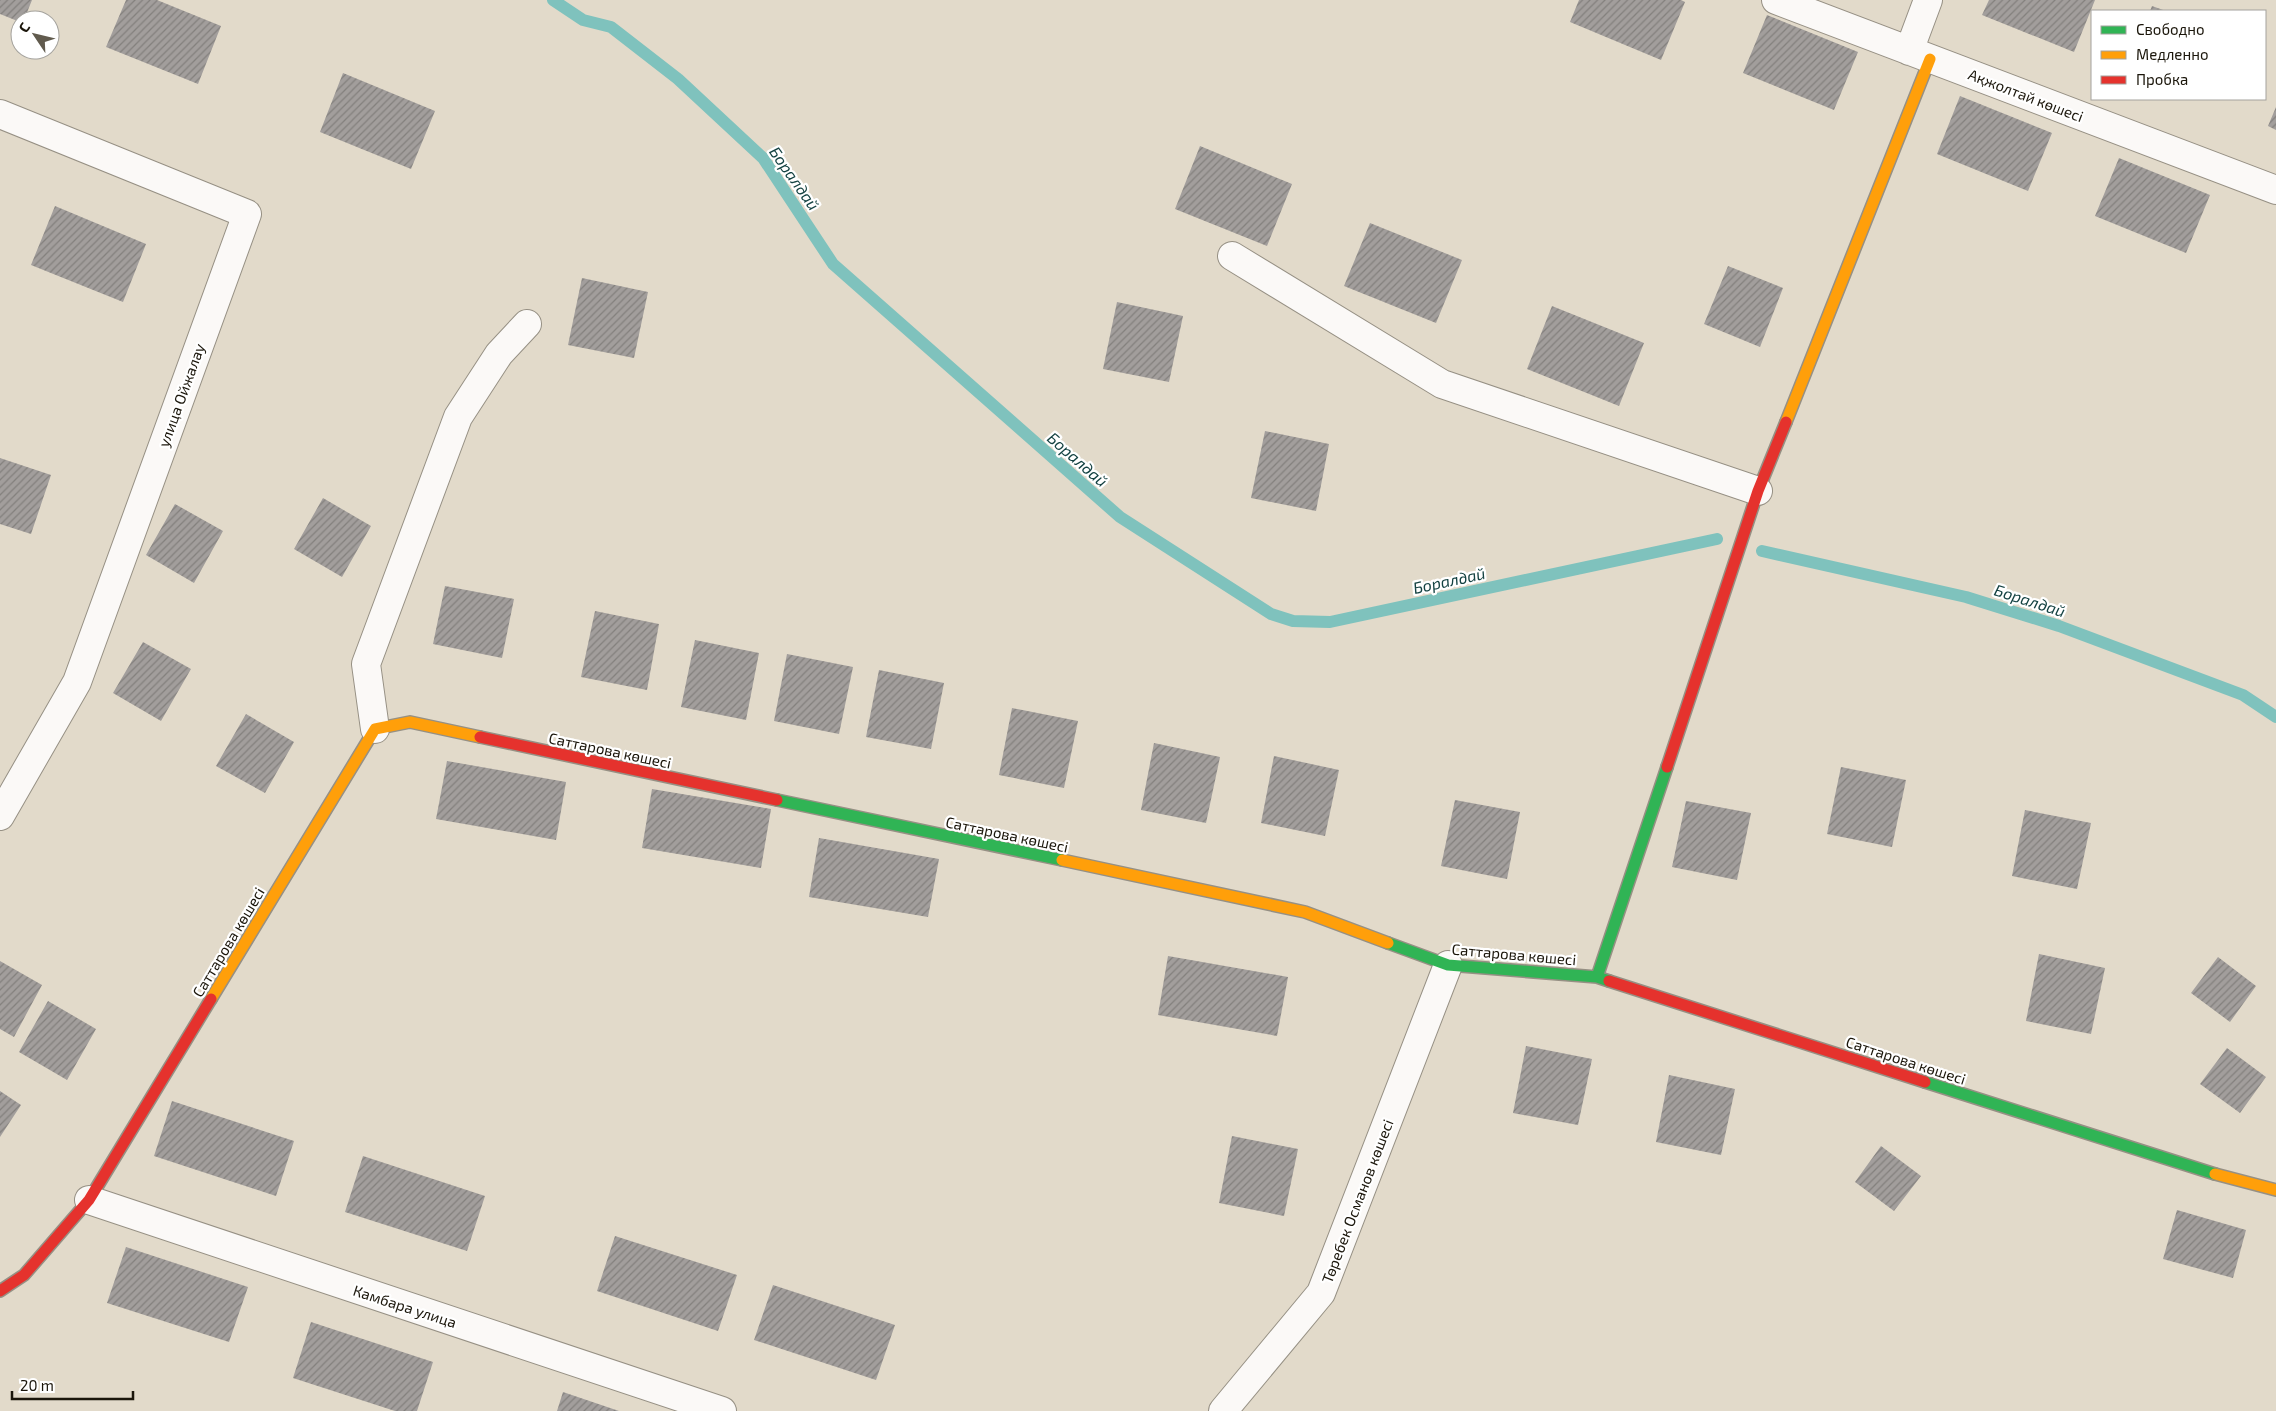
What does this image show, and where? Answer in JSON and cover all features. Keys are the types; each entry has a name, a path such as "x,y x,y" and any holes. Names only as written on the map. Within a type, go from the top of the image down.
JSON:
{"street":[{"name":"Ақжолтай көшесі","path":"1776,0 2276,190"},
{"path":"1597,977 1758,491 1919,55 1928,0"},
{"name":"улица Ойжалау","path":"0,114 247,214 76,682 0,816"},
{"path":"1232,256 1442,384 1758,491"},
{"path":"375,729 366,664 458,417 498,354 527,324"},
{"name":"Саттарова көшесі","path":"0,1291 24,1275 89,1200 375,729 410,722 1305,912 1448,965 1597,977 2210,1173 2276,1190"},
{"name":"Төребек Османов көшесі","path":"1223,1411 1321,1293 1448,965"},
{"name":"Камбара улица","path":"89,1200 722,1411"}],"building":[{"path":"0,0 32,0 28,10 10,10 10,18 0,14"},
{"path":"126,0 157,0 221,26 198,84 106,47"},
{"path":"1579,0 1681,0 1685,2 1661,60 1570,22"},
{"path":"1989,0 2095,0 2074,52 1982,15"},
{"path":"2152,6 2163,10 2150,10"},
{"path":"1767,15 1858,52 1834,110 1743,73"},
{"path":"343,73 435,111 411,169 320,132"},
{"path":"1960,96 2052,133 2028,191 1937,154"},
{"path":"2276,107 2276,130 2268,126"},
{"path":"1200,146 1292,184 1267,246 1175,209"},
{"path":"2119,158 2210,195 2186,253 2095,216"},
{"path":"55,206 146,244 123,302 31,265"},
{"path":"1370,223 1462,260 1436,323 1344,286"},
{"path":"1728,266 1783,288 1760,347 1704,324"},
{"path":"582,278 648,292 634,358 568,345"},
{"path":"1117,302 1183,316 1169,382 1103,369"},
{"path":"1552,306 1644,343 1619,406 1527,369"},
{"path":"1265,431 1329,444 1316,511 1251,498"},
{"path":"0,458 51,475 31,534 0,524"},
{"path":"323,498 371,526 342,577 294,549"},
{"path":"175,504 223,531 194,583 146,555"},
{"path":"445,586 514,599 502,658 433,644"},
{"path":"595,611 659,624 647,690 581,677"},
{"path":"695,640 759,653 746,720 681,707"},
{"path":"143,642 191,669 161,721 113,693"},
{"path":"787,654 853,667 839,734 774,721"},
{"path":"879,670 944,683 931,749 866,737"},
{"path":"1012,708 1078,721 1064,788 999,775"},
{"path":"246,714 294,742 265,793 216,766"},
{"path":"1154,743 1220,757 1206,823 1141,810"},
{"path":"1274,756 1339,770 1325,836 1261,823"},
{"path":"447,761 566,782 556,840 436,819"},
{"path":"1841,767 1906,780 1892,847 1827,834"},
{"path":"652,789 771,809 761,868 642,848"},
{"path":"1455,800 1520,812 1507,879 1441,866"},
{"path":"1686,801 1751,813 1737,880 1672,867"},
{"path":"2025,810 2091,823 2077,889 2012,876"},
{"path":"819,838 939,859 928,917 809,897"},
{"path":"2039,954 2105,968 2091,1034 2026,1021"},
{"path":"1168,956 1288,977 1277,1036 1158,1015"},
{"path":"2218,957 2256,986 2230,1022 2191,993"},
{"path":"0,961 42,985 14,1037 0,1029"},
{"path":"48,1001 96,1029 67,1080 19,1052"},
{"path":"1526,1046 1592,1059 1578,1125 1513,1113"},
{"path":"2227,1048 2266,1077 2240,1113 2200,1084"},
{"path":"1669,1075 1735,1089 1721,1155 1656,1142"},
{"path":"0,1091 21,1105 0,1137"},
{"path":"172,1101 294,1141 276,1196 154,1156"},
{"path":"1232,1136 1298,1149 1284,1216 1219,1203"},
{"path":"1881,1146 1921,1176 1894,1211 1855,1182"},
{"path":"363,1156 485,1196 467,1251 345,1212"},
{"path":"2177,1210 2246,1230 2233,1278 2163,1259"},
{"path":"615,1236 737,1275 718,1331 597,1291"},
{"path":"126,1247 248,1287 229,1342 107,1303"},
{"path":"773,1285 895,1325 876,1380 754,1340"},
{"path":"311,1322 433,1362 417,1411 395,1411 293,1378"},
{"path":"563,1392 619,1411 557,1411"}],"waterway":[{"name":"Боралдай","path":"553,0 583,20 611,27 678,79 763,158 833,264 1120,517 1271,614 1293,621 1330,622 1717,539"},
{"name":"Боралдай","path":"1762,551 1966,597 2059,626 2243,695 2276,717"}],"traffic: fast":[{"path":"1597,977 1667,767"},
{"path":"777,800 1062,860"},
{"path":"1388,943 1448,965 1597,977 1609,981"},
{"path":"1925,1082 2215,1174"}],"traffic: slow":[{"path":"1786,422 1930,59"},
{"path":"211,999 375,729 410,722 480,737"},
{"path":"1062,860 1305,912 1388,943"},
{"path":"2215,1174 2276,1190"}],"traffic: jam":[{"path":"1667,767 1758,491 1786,422"},
{"path":"480,737 777,800"},
{"path":"1609,981 1925,1082"},
{"path":"0,1291 24,1275 89,1200 211,999"}]}
